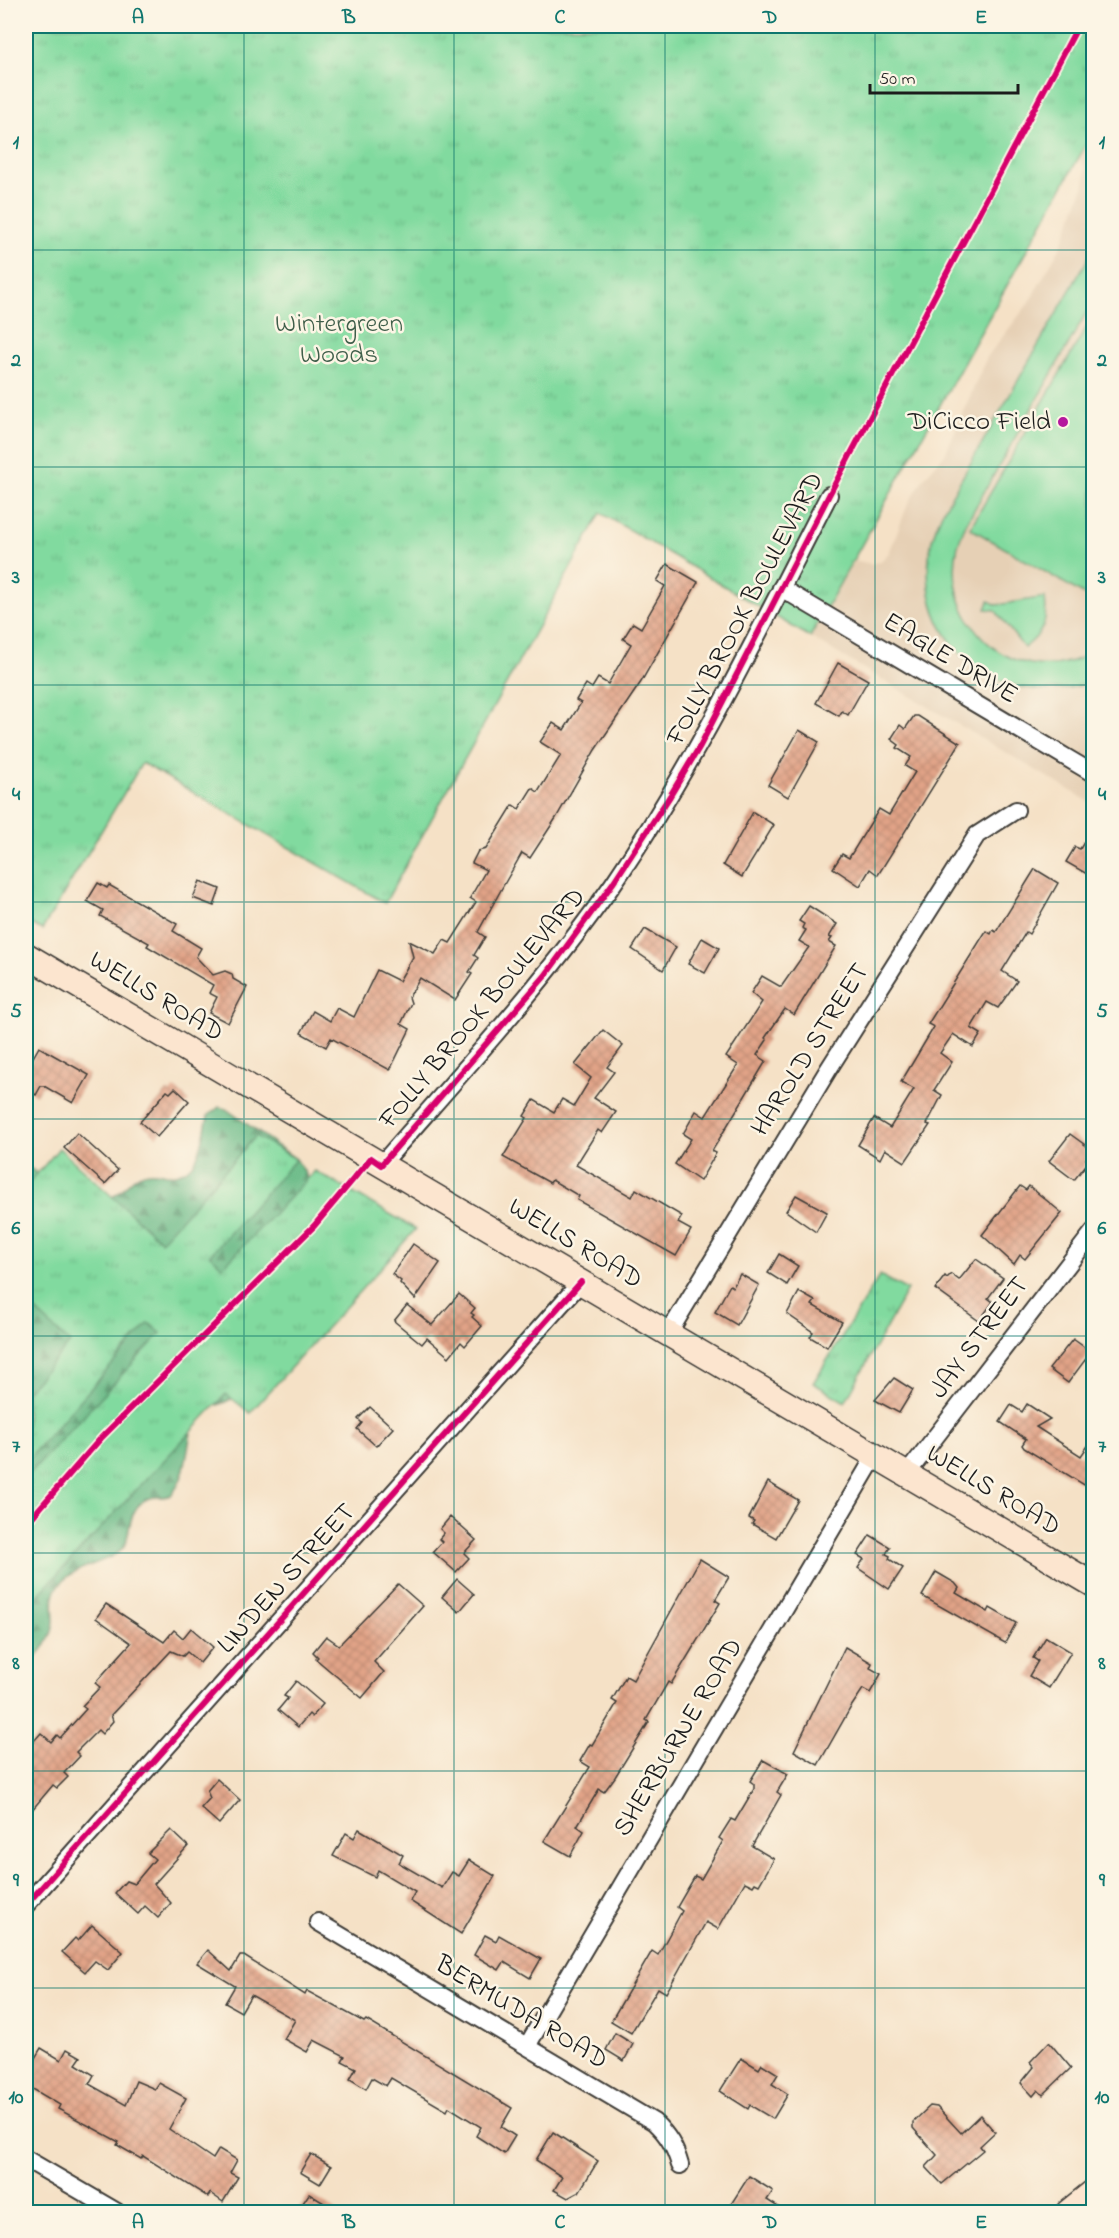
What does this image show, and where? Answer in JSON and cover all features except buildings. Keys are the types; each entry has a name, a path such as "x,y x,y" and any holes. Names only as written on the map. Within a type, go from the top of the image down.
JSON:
{"main road":[{"name":"WELLS ROAD","path":"26,955 1094,1586"},
{"path":"1068,2212 1094,2191"}],"street":[{"name":"FOLLY BROOK BOULEVARD","path":"381,1165 545,976 613,883 700,746 829,495"},
{"name":"EAGLE DRIVE","path":"781,588 1094,774"},
{"name":"HAROLD STREET","path":"668,1334 828,1070 976,835 1016,810"},
{"name":"JAY STREET","path":"906,1475 1094,1231"},
{"name":"LINDEN STREET","path":"26,1905 581,1282"},
{"name":"SHERBURNE ROAD","path":"527,2046 875,1456"},
{"name":"BERMUDA ROAD","path":"318,1922 654,2122 666,2132 675,2148 680,2165"},
{"path":"26,2159 117,2212"}],"shaded area":[{"path":"1093,132 1093,804 810,637 853,560 871,564 881,561 889,553 908,504 924,478 945,454 987,357 1028,304 1062,244 1085,183 1085,168 1079,158"}],"green space":[{"name":"Wintergreen Woods","path":"26,26 1093,26 1093,132 810,637 601,513 385,903 142,763 42,930 26,921"},
{"path":"1093,250 1093,301 966,524 956,556 957,586 966,614 982,637 1005,655 1032,664 1061,664 1093,652 1093,691 1088,688 1090,683 1050,690 1013,685 982,671 956,648 938,620 929,586 930,549 943,511"},
{"name":"DiCicco Field","path":"1093,316 1093,600 970,528"},
{"path":"1045,597 1046,613 1043,626 1036,638 1024,648 995,610 986,609 989,601 997,605"},
{"path":"219,1107 226,1109 296,1159 306,1174 308,1185 245,1391 223,1403 206,1407 199,1414 190,1436 186,1461 178,1485 171,1495 145,1500 138,1506 131,1520 124,1547 111,1557 77,1571 62,1582 54,1598 53,1629 44,1648 26,1669 26,1166 46,1178 110,1198 144,1173 175,1174 191,1166 200,1150 208,1116"},
{"path":"256,1136 296,1159 210,1255 223,1267 315,1171 416,1229 250,1413 226,1394 26,1608 26,1477 161,1333 149,1323 26,1461 26,1392 70,1343 26,1302 26,1187 59,1148 161,1241"},
{"path":"880,1275 907,1290 845,1402 813,1383"}],"cycle path":[{"path":"26,1524 102,1437 314,1226 371,1158 381,1165 545,976 613,883 700,746 829,495 1078,26"},
{"path":"26,1905 581,1282"}],"place":[{"name":"DiCicco Field","path":"1063,422"}]}
